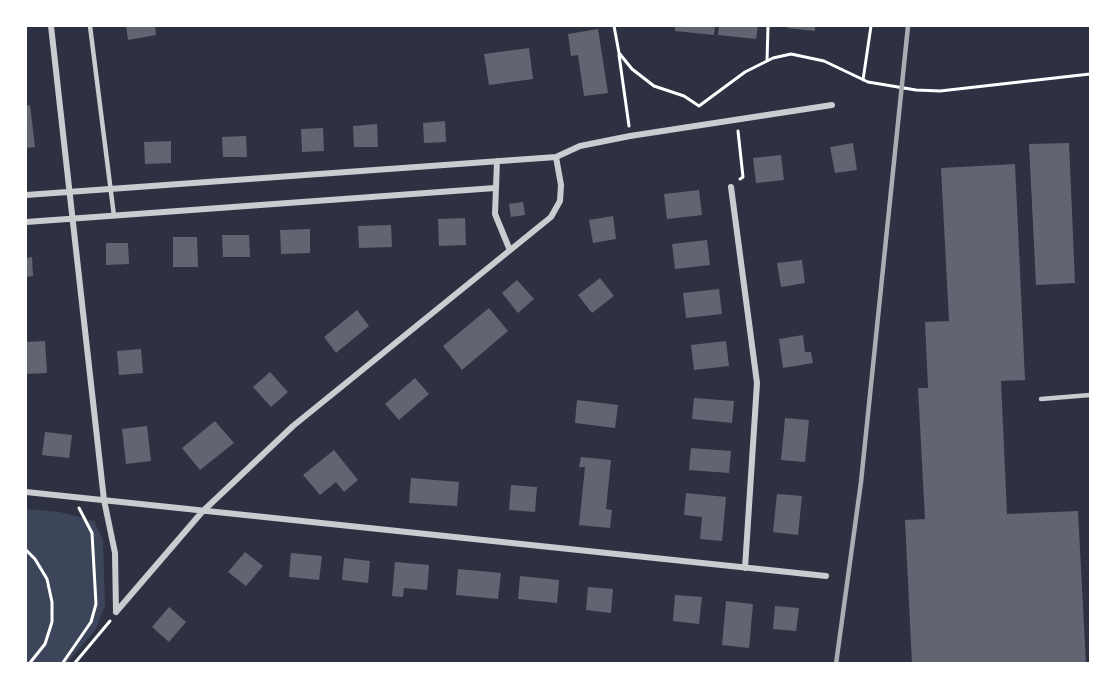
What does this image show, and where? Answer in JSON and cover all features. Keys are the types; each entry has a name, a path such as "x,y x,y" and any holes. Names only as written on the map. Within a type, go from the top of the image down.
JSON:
{"street":[{"path":"51,26 104,500 115,553 116,612"},
{"path":"26,195 556,157 580,146 630,136 832,105"},
{"path":"116,612 202,512 293,426 509,248 551,217 560,201 561,185 556,157"},
{"path":"496,161 495,214 509,248"},
{"path":"731,187 757,383 745,568"},
{"path":"26,222 495,188"},
{"path":"26,492 826,576"}],"lane":[{"path":"90,26 114,216"},
{"path":"1041,399 1090,395"}],"path":[{"path":"614,26 630,136"},
{"path":"767,62 768,26"},
{"path":"863,80 871,26"},
{"path":"619,53 632,69 654,86 684,96 699,106 745,72 791,54 807,55 863,80 891,87 940,92 1090,74"},
{"path":"731,187 743,177 737,120"},
{"path":"62,663 91,621 96,604 92,533 79,511 80,498"},
{"path":"26,550 46,579 52,602 52,621 45,644 28,663"},
{"path":"74,663 116,612"}],"shaded area":[{"path":"26,509 60,512 94,521 103,540 105,605 96,629 67,663 26,664"}],"building":[{"path":"126,26 155,26 156,35 128,40"},
{"path":"675,26 715,26 714,35 675,31"},
{"path":"719,26 758,26 756,39 718,35"},
{"path":"788,26 815,26 815,31 787,28"},
{"path":"598,29 608,93 584,96 578,55 571,56 568,34"},
{"path":"529,48 533,79 489,85 484,54"},
{"path":"30,105 35,147 26,148 26,106"},
{"path":"445,121 446,142 424,143 423,123"},
{"path":"377,124 378,147 354,147 353,126"},
{"path":"323,128 324,151 302,152 301,129"},
{"path":"246,136 247,157 223,157 222,137"},
{"path":"171,141 171,163 145,164 144,142"},
{"path":"853,143 857,170 835,173 830,147"},
{"path":"1069,143 1075,283 1036,285 1029,144"},
{"path":"781,155 784,180 756,183 753,158"},
{"path":"1015,164 1025,380 1001,381 1007,514 1078,511 1086,664 912,664 905,520 925,519 918,388 928,388 925,322 949,321 941,168"},
{"path":"699,190 702,215 667,219 664,194"},
{"path":"523,202 525,215 511,217 509,204"},
{"path":"613,216 616,239 593,243 589,220"},
{"path":"465,218 466,245 439,246 438,219"},
{"path":"391,225 392,247 359,248 358,226"},
{"path":"310,229 310,253 281,254 280,230"},
{"path":"222,235 249,235 250,257 223,257"},
{"path":"173,237 197,237 198,267 173,267"},
{"path":"707,240 710,265 675,269 672,244"},
{"path":"106,243 128,243 129,264 106,265"},
{"path":"32,257 33,276 26,277 26,258"},
{"path":"802,260 805,283 781,287 777,263"},
{"path":"600,278 614,296 592,313 578,295"},
{"path":"517,280 534,299 518,313 502,293"},
{"path":"719,289 722,314 686,318 683,293"},
{"path":"489,308 508,331 462,370 443,346"},
{"path":"357,310 369,326 336,353 324,337"},
{"path":"803,335 805,352 811,352 813,363 783,368 779,339"},
{"path":"45,341 47,373 26,374 26,342"},
{"path":"726,341 729,366 694,370 691,345"},
{"path":"141,349 143,373 119,375 117,351"},
{"path":"270,372 288,392 271,407 253,387"},
{"path":"415,378 429,394 399,420 385,404"},
{"path":"694,398 734,401 732,423 692,419"},
{"path":"577,400 618,405 615,428 575,423"},
{"path":"785,418 809,420 805,462 781,460"},
{"path":"215,421 234,443 200,470 182,448"},
{"path":"147,426 151,461 126,464 122,429"},
{"path":"45,432 72,435 69,458 42,455"},
{"path":"691,448 731,451 729,473 689,470"},
{"path":"334,450 358,480 344,492 336,482 320,495 303,475"},
{"path":"581,457 611,460 606,509 612,510 610,528 579,525 585,467 579,467"},
{"path":"411,478 459,482 457,506 409,503"},
{"path":"511,485 537,487 535,512 509,510"},
{"path":"686,493 726,497 722,541 700,539 702,517 684,515"},
{"path":"777,494 802,496 798,535 773,532"},
{"path":"245,552 263,566 246,586 228,572"},
{"path":"291,553 322,556 319,580 289,577"},
{"path":"344,558 370,561 368,583 342,580"},
{"path":"395,562 429,565 427,590 404,588 403,597 392,596"},
{"path":"458,569 501,573 498,599 456,595"},
{"path":"520,576 559,580 557,603 518,599"},
{"path":"588,587 613,589 611,613 586,610"},
{"path":"675,595 702,597 699,624 673,621"},
{"path":"726,601 753,604 749,648 722,645"},
{"path":"775,606 799,608 796,631 773,629"},
{"path":"169,607 186,622 169,642 152,627"}],"railway":[{"path":"836,664 861,482 908,26"}]}
